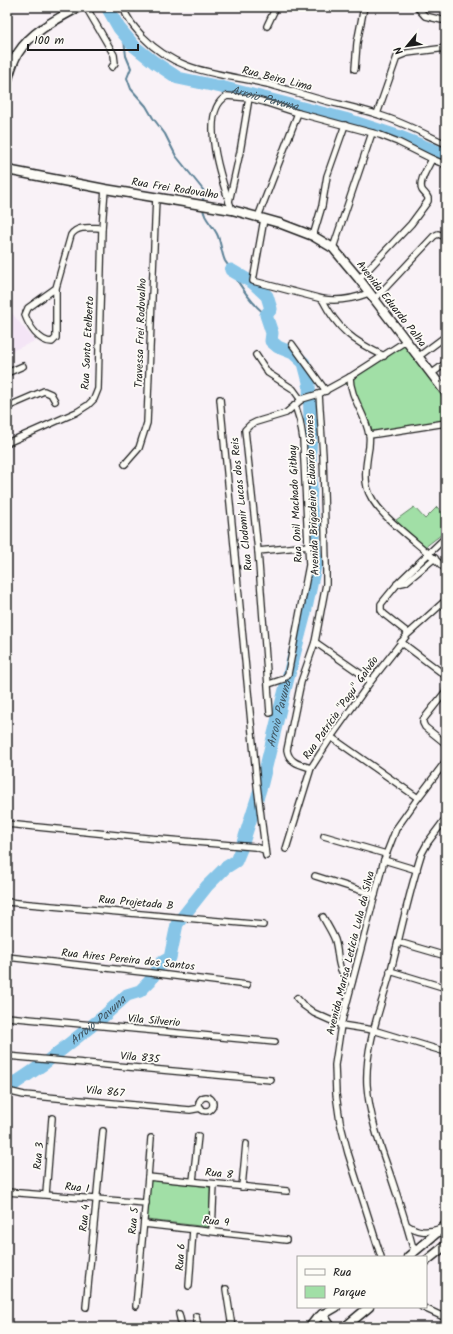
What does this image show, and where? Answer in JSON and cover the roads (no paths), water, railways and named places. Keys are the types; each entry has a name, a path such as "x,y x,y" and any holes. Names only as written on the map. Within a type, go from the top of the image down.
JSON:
{"street":[{"path":"7,82 18,53 27,41 46,26 79,7"},
{"path":"86,7 114,55 115,63 112,66"},
{"name":"Rua Beira Lima","path":"122,7 129,21 145,39 167,56 188,67 206,73 270,85 377,114 406,124 446,144"},
{"path":"267,26 276,7"},
{"path":"355,69 357,43 364,7"},
{"path":"417,7 425,16 442,20"},
{"path":"377,114 398,57 407,53 446,48"},
{"path":"231,206 216,159 213,137 214,122 219,103 227,96 249,98 372,133 398,142 432,159 446,164"},
{"path":"231,206 249,98"},
{"path":"298,113 261,218 253,281 322,300 332,301 372,296 434,236 438,234 446,237"},
{"path":"313,236 322,206 327,176 345,125"},
{"path":"333,248 372,133"},
{"path":"359,279 411,224 428,201 428,196 422,190 421,182 432,159"},
{"name":"Rua Frei Rodovalho","path":"7,170 105,189 218,207 231,206 261,218 304,231 333,248"},
{"name":"Rua Santo Etelberto","path":"7,443 77,412 94,399 98,389 102,228 105,189"},
{"name":"Travessa Frei Rodovalho","path":"125,464 139,448 147,424 156,197"},
{"path":"56,288 28,308 25,315 29,325 43,340 48,342 52,342 56,338 56,288 71,235 74,231 82,228 102,228"},
{"name":"Avenida Eduardo Palha","path":"333,248 359,279 446,393"},
{"path":"322,300 345,333 384,356"},
{"path":"418,358 446,336"},
{"name":"Rua Clodomir Lucas dos Reis","path":"270,713 258,551 244,435 245,430 256,422 286,413 301,400 326,391 406,341"},
{"path":"292,344 326,391"},
{"path":"256,355 268,373 293,389 301,400"},
{"path":"431,374 446,363"},
{"path":"7,373 23,366"},
{"path":"350,377 350,387 370,436 366,485 371,498 376,506 435,558 446,570"},
{"path":"7,407 44,391 50,394 55,401"},
{"name":"Avenida Brigadeiro Eduardo Gomes","path":"311,768 292,760 287,750 300,689 314,642 326,584 323,456 317,395"},
{"name":"Rua Clodomir Lucas dos Reis","path":"7,824 255,847 265,853 256,785 220,399"},
{"name":"Rua Onil Machado Githay","path":"269,684 284,680 288,674 308,576 309,546 303,439 300,420 295,405"},
{"path":"370,436 446,423"},
{"path":"408,633 384,614 381,610 380,604 397,584 446,537"},
{"path":"258,551 309,546"},
{"path":"397,584 406,582 435,558"},
{"name":"Rua Patrícia \"Pagu\" Galvão","path":"286,849 311,768 371,681 408,633 446,600"},
{"path":"314,642 371,681"},
{"path":"401,642 446,676"},
{"path":"446,691 423,720 423,724 446,744"},
{"path":"331,737 418,798"},
{"name":"Avenida Marisa Letícia Lula da Silva","path":"381,1256 348,1153 340,1122 336,1094 335,1066 341,1025 385,857 396,829 446,761"},
{"path":"411,1254 407,1225 378,1140 367,1085 368,1063 373,1030 398,942 416,870 421,855 428,842 445,820"},
{"path":"324,836 385,857 416,870"},
{"path":"315,876 375,895"},
{"name":"Rua Projetada B","path":"7,902 263,925"},
{"path":"323,918 334,938 338,950 338,963 342,973 352,982"},
{"path":"398,942 446,956"},
{"name":"Rua Aires Pereira dos Santos","path":"7,957 151,972 247,985"},
{"path":"390,971 446,988"},
{"path":"297,998 303,1005 314,1013 341,1025 373,1030 446,1052"},
{"name":"Vila Silverio","path":"7,1017 275,1042"},
{"name":"Vila 835","path":"7,1056 271,1080"},
{"name":"Vila 867","path":"10,1092 190,1110 201,1108"},
{"name":"Rua 3","path":"46,1194 52,1118"},
{"name":"Rua 4","path":"86,1308 103,1131"},
{"path":"193,1182 198,1136"},
{"name":"Rua 5","path":"136,1306 151,1138"},
{"path":"242,1187 246,1144"},
{"name":"Rua 8","path":"148,1177 287,1191"},
{"path":"212,1231 214,1184"},
{"name":"Rua 1","path":"7,1192 146,1203"},
{"name":"Rua 9","path":"144,1224 286,1240"},
{"path":"407,1225 416,1230 428,1232 443,1227"},
{"path":"411,1254 443,1227"},
{"name":"Rua 6","path":"189,1286 193,1230"},
{"path":"427,1260 446,1246"},
{"path":"226,1289 232,1327"},
{"path":"310,1327 322,1314 334,1308"},
{"path":"345,1327 368,1308"},
{"path":"424,1308 446,1318"},
{"path":"179,1314 182,1327"},
{"path":"322,1314 331,1327"},
{"path":"196,1316 198,1327"}],"waterway":[{"name":"Arroio Pavuna","path":"107,7 119,28 135,47 178,78 221,87 345,119 400,137 446,155"},
{"path":"119,28 124,40 126,56 131,68 127,78 131,89 146,106 165,134 176,156 204,191 203,202"},
{"path":"203,207 206,218 215,230 218,237 225,261 247,295 266,315"},
{"name":"Arroio Pavuna","path":"7,1092 14,1084 45,1063 104,1016 127,995 140,991 150,981 161,963 170,958 177,924 207,886 225,868 236,861 262,783 305,613 316,562 314,525 310,504 310,453 311,435 314,431 310,419 309,382 304,363 293,353 278,347 271,341 272,333 266,315 271,309 267,296 253,283 231,270"}]}
